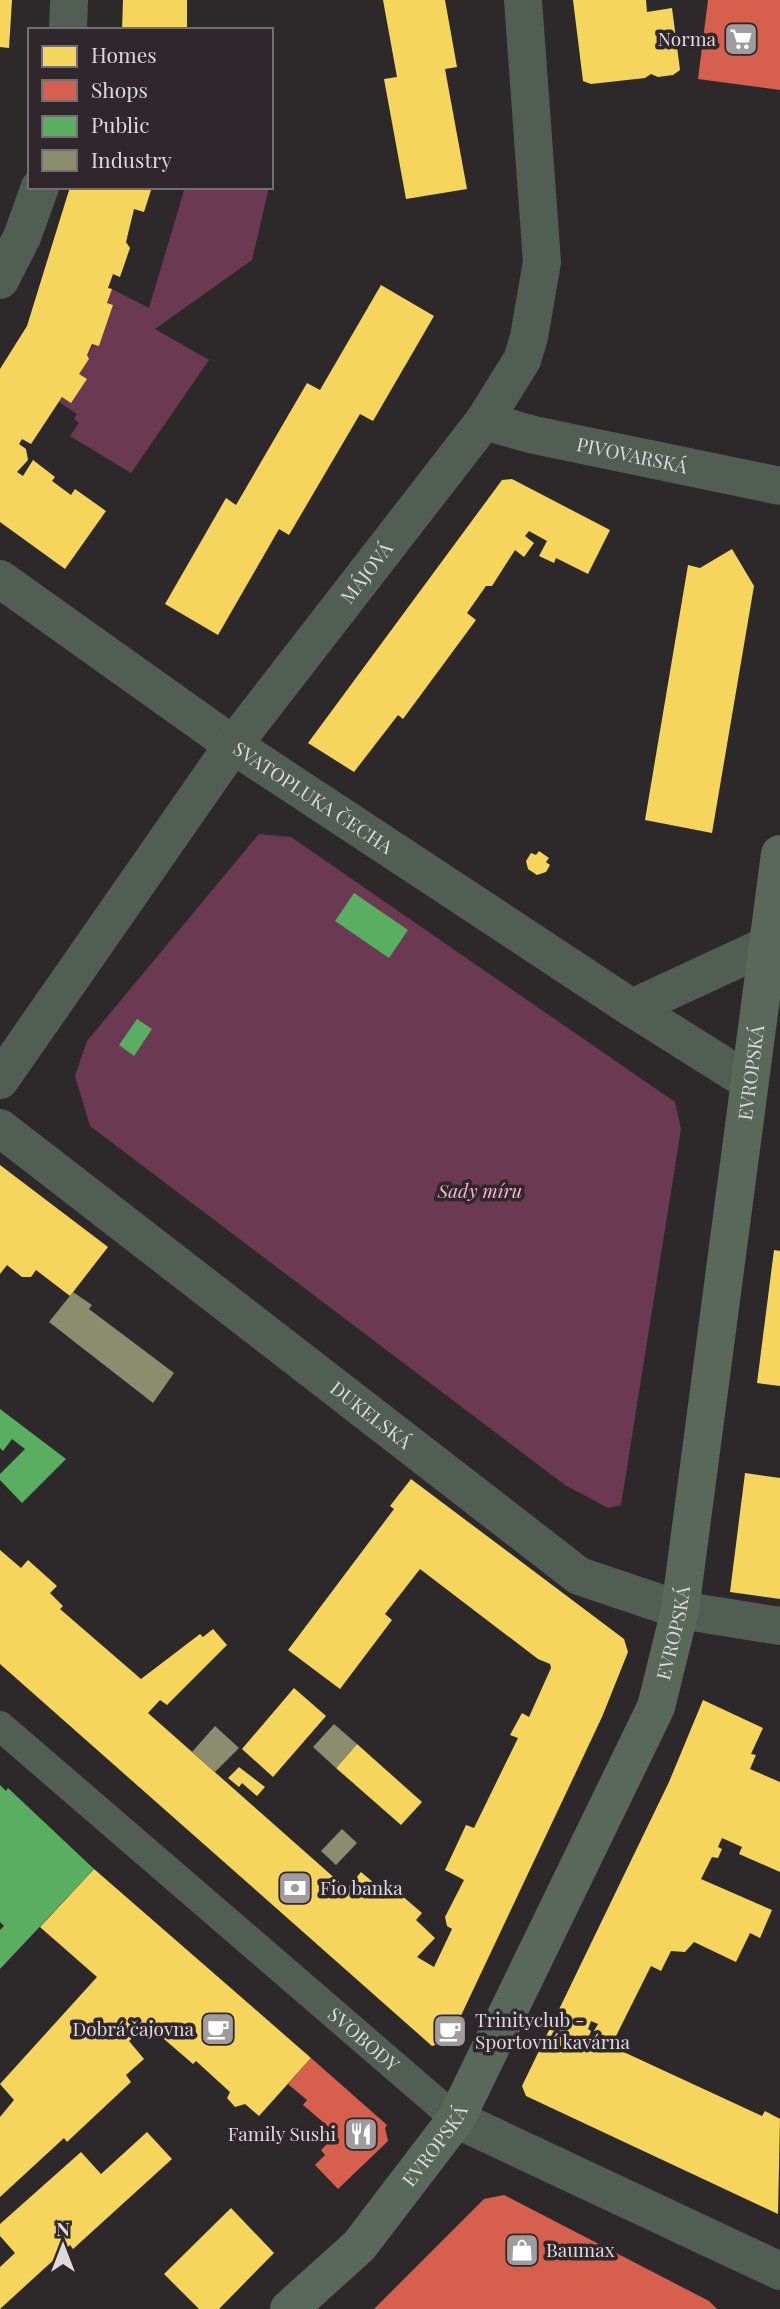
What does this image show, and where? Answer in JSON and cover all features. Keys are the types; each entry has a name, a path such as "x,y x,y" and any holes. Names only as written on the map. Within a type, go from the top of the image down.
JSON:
{"main road":[{"name":"EVROPSKÁ","path":"289,2309 359,2246 456,2119 656,1707 680,1610 780,854"}],"street":[{"path":"68,28 69,0"},
{"name":"MÁJOVÁ","path":"0,1080 233,745 484,421 522,360 529,337 542,262 523,0"},
{"path":"0,280 22,237 39,189"},
{"name":"PIVOVARSKÁ","path":"484,421 534,435 780,486"},
{"name":"SVATOPLUKA ČECHA","path":"0,579 233,745 632,1008 748,1081"},
{"path":"632,1008 768,945"},
{"name":"DUKELSKÁ","path":"0,1128 579,1576 680,1610 780,1626"},
{"name":"SVOBODY","path":"0,1726 456,2119 780,2271"}],"green space":[{"path":"184,189 269,189 252,260 155,329 209,360 131,473 70,436 79,423 74,419 77,414 59,402 89,359 87,355 94,344 99,346 113,305 107,303 112,289 149,308"},
{"name":"Sady míru","path":"259,834 291,837 675,1102 681,1129 621,1505 608,1508 565,1485 90,1126 75,1076 87,1041"}],"building: Homes":[{"path":"0,0 12,0 9,48 0,47"},
{"path":"123,0 187,0 187,28 122,28"},
{"path":"383,0 445,0 457,67 445,69 467,189 406,199 384,79 397,77"},
{"path":"573,0 646,0 647,12 672,8 680,70 673,75 658,77 651,74 645,78 591,84 583,81"},
{"path":"69,189 151,189 144,212 134,209 126,242 130,248 120,277 113,274 108,288 112,289 107,303 113,305 99,346 92,344 87,355 89,359 79,374 87,379 71,403 62,397 31,444 22,439 19,444 26,449 28,460 17,472 23,476 33,460 55,477 52,481 71,495 75,489 106,511 65,569 0,522 0,369 27,326"},
{"path":"381,285 434,316 373,421 360,414 289,535 279,529 218,635 165,604 226,498 236,505 307,383 320,390"},
{"path":"512,479 610,530 588,574 556,558 554,563 539,556 547,541 529,531 525,536 534,543 524,557 515,550 492,586 486,586 467,613 476,620 403,719 398,715 354,772 308,743 502,480"},
{"path":"732,549 754,586 712,833 645,820 688,565 700,568"},
{"path":"539,851 549,858 546,862 550,865 546,872 537,875 528,869 526,861 531,853 536,855"},
{"path":"0,1165 108,1247 70,1296 36,1270 31,1277 22,1277 7,1265 0,1274"},
{"path":"774,1250 780,1251 780,1386 757,1383"},
{"path":"745,1473 780,1478 780,1599 730,1592"},
{"path":"411,1479 624,1639 628,1652 602,1717 449,2041 432,2046 0,1664 0,1550 21,1568 28,1560 57,1586 50,1593 63,1606 60,1609 141,1679 200,1634 203,1637 213,1629 227,1645 167,1705 160,1700 148,1713 347,1889 361,1872 388,1895 393,1888 422,1913 416,1920 435,1938 417,1957 434,1967 452,1929 447,1926 445,1917 464,1880 445,1870 466,1825 474,1828 518,1738 510,1735 522,1713 529,1717 551,1668 550,1664 538,1659 420,1569 385,1614 392,1620 340,1689 288,1650 394,1509 390,1506"},
{"path":"294,1688 326,1716 273,1777 242,1749"},
{"path":"703,1700 763,1728 751,1754 756,1755 750,1769 780,1782 780,1872 739,1854 742,1847 722,1838 718,1847 722,1849 718,1858 712,1857 701,1879 772,1910 760,1938 750,1933 736,1962 694,1942 685,1952 671,1951 661,1971 651,1966 614,2040 594,2031 598,2024 591,2021 589,2036 762,2116 765,2111 780,2119 778,2214 526,2096 522,2086 669,1782"},
{"path":"357,1744 422,1802 401,1825 336,1768"},
{"path":"239,1767 265,1787 257,1796 242,1783 239,1787 228,1778"},
{"path":"94,1869 311,2058 259,2116 245,2104 235,2107 227,2098 230,2092 196,2061 193,2064 164,2039 167,2036 150,2021 129,2041 144,2059 126,2075 131,2082 67,2142 64,2138 0,2197 0,2117 14,2100 0,2084 97,1977 40,1927"},
{"path":"147,2132 172,2159 73,2249 70,2245 0,2309 0,2267 15,2253 0,2236 0,2224 81,2152 101,2174"},
{"path":"231,2208 274,2253 219,2309 199,2309 164,2274"}],"building: Shops":[{"name":"Norma","path":"708,0 780,0 780,90 698,79"},
{"path":"311,2058 387,2125 385,2128 388,2141 338,2189 315,2165 325,2155 321,2150 337,2134 303,2105 307,2100 288,2084"},
{"name":"Baumax","path":"504,2195 709,2301 717,2309 374,2309 484,2199"}],"building: Public":[{"path":"354,893 408,930 389,958 335,921"},
{"path":"137,1019 152,1029 134,1056 119,1045"},
{"path":"0,1409 66,1459 22,1503 0,1480 0,1474 25,1449 12,1439 3,1451 0,1448"},
{"path":"0,1785 6,1791 8,1788 94,1869 0,1969 0,1930 4,1926 0,1922"}],"building: Industry":[{"path":"73,1292 92,1305 89,1309 174,1373 153,1403 49,1322"},
{"path":"334,1724 357,1744 336,1768 313,1747"},
{"path":"215,1726 239,1748 215,1772 192,1752"},
{"path":"342,1829 357,1843 336,1865 321,1851"}],"place":[{"name":"Norma","path":"741,39"},
{"name":"Fio banka","path":"295,1888"},
{"name":"Dobrá čajovna","path":"218,2029"},
{"name":"Trinityclub - Sportovní kavárna","path":"450,2031"},
{"name":"Family Sushi","path":"361,2134"},
{"name":"Baumax","path":"522,2250"}]}
